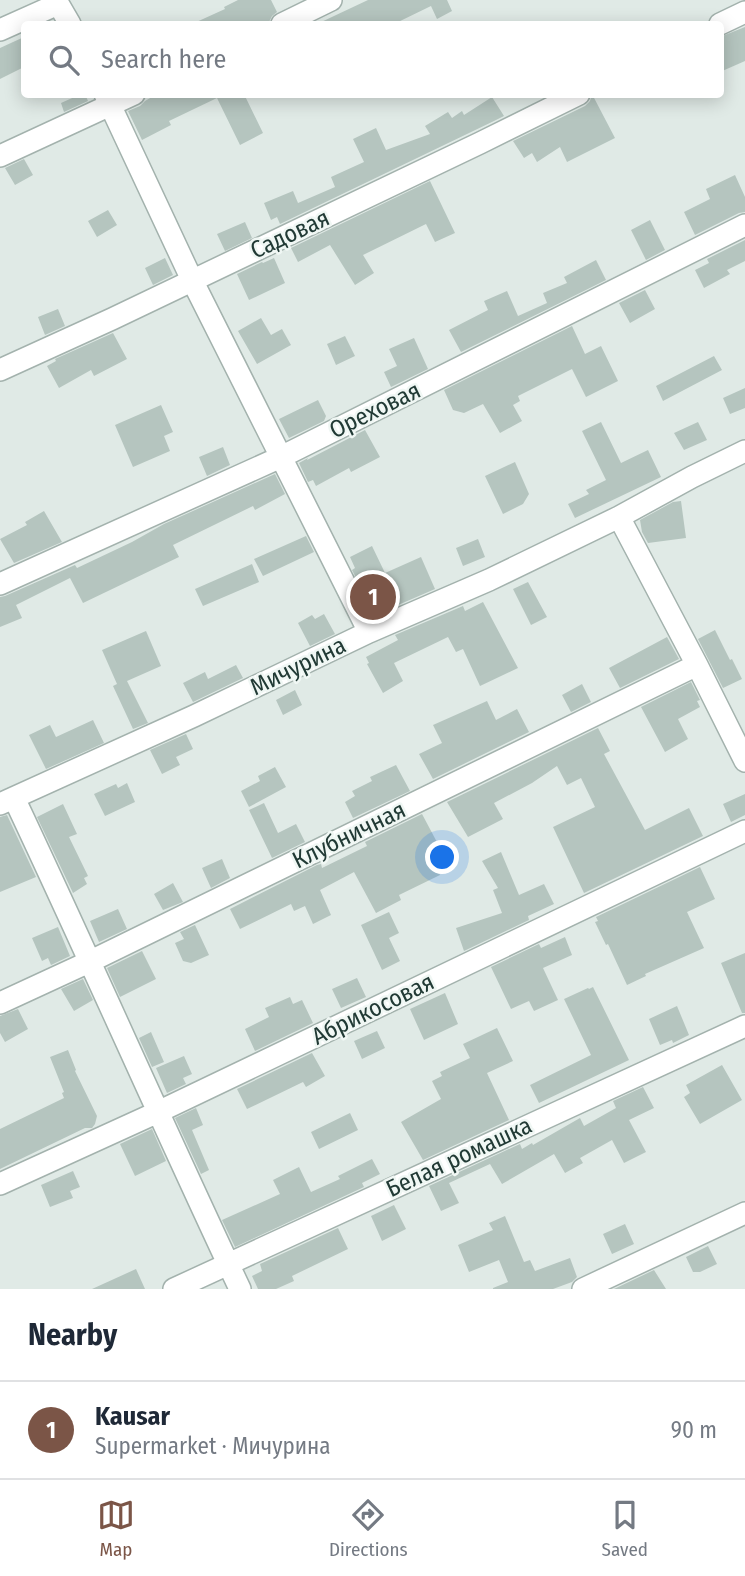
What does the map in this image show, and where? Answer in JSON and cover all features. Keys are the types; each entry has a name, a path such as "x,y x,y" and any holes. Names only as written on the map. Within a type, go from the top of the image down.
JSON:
{"street":[{"path":"288,21 331,0"},
{"path":"0,30 57,2 68,21"},
{"path":"724,22 745,12"},
{"name":"Садовая","path":"0,370 480,144 571,98"},
{"path":"0,156 107,100 192,280 369,632"},
{"name":"Ореховая","path":"0,584 281,457 745,225"},
{"name":"Мичурина","path":"7,801 369,632 489,580 619,517 745,451"},
{"path":"619,517 745,761"},
{"name":"Клубничная","path":"0,1003 697,665"},
{"path":"7,801 91,961 240,1289"},
{"name":"Абрикосовая","path":"0,1184 158,1112 745,831"},
{"name":"Белая ромашка","path":"174,1289 745,1026"},
{"path":"583,1289 745,1213"}],"building":[{"path":"238,0 271,0 277,12 270,21 199,21 225,9 224,7"},
{"path":"368,0 447,0 452,11 437,19 431,6 400,21 323,21"},
{"path":"745,27 745,61 724,70 724,35"},
{"path":"21,38 21,68 0,79 0,48"},
{"path":"72,98 87,98 88,101 64,112 61,103"},
{"path":"150,98 217,98 169,121 171,125 142,140 128,111"},
{"path":"217,98 246,98 263,133 240,145"},
{"path":"493,98 504,116 280,224 277,217 271,220 264,203 293,191 298,203 335,187 331,177 364,162 353,139 376,128 386,150 430,134 425,126 448,112 452,118 462,111 464,115"},
{"path":"594,98 615,138 567,162 560,147 537,162 532,153 524,158 513,141 585,106"},
{"path":"24,159 33,175 15,185 5,168"},
{"path":"735,175 745,197 745,212 695,235 684,212 710,199 706,189"},
{"path":"430,181 455,233 435,242 426,224 363,255 374,273 355,285 330,245 298,262 291,248"},
{"path":"108,210 117,225 97,237 88,221"},
{"path":"650,220 665,250 646,260 631,230"},
{"path":"245,222 252,238 225,251 217,234"},
{"path":"745,240 745,261 727,270 730,274 704,288 695,270 709,263 707,259"},
{"path":"165,258 173,275 153,285 145,268"},
{"path":"274,258 285,283 249,300 237,274"},
{"path":"596,260 606,280 461,352 449,330 488,310 484,301 507,291 518,316 547,303 543,293 567,283 564,277"},
{"path":"645,290 655,309 630,323 619,303"},
{"path":"58,309 65,326 45,335 38,317"},
{"path":"261,318 271,335 282,329 291,345 257,364 238,331"},
{"path":"572,326 585,354 601,346 618,381 586,397 572,369 518,396 520,401 513,405 522,421 500,433 483,404 464,413 453,410 444,390"},
{"path":"113,333 127,359 94,376 91,370 59,388 47,366 56,361 55,359"},
{"path":"345,336 355,356 336,365 327,344"},
{"path":"414,338 428,369 391,387 384,372 397,366 389,349"},
{"path":"714,356 722,370 663,401 656,386"},
{"path":"745,388 745,408 730,414 723,398"},
{"path":"318,400 326,416 324,421 289,438 279,419"},
{"path":"161,405 173,432 164,436 170,451 133,467 115,425"},
{"path":"601,422 621,463 648,450 661,477 575,518 568,504 589,494 586,490 606,480 582,431"},
{"path":"698,422 707,440 684,450 674,433"},
{"path":"365,430 380,457 351,472 349,468 316,486 313,480 308,482 299,463"},
{"path":"223,447 230,465 207,476 199,457"},
{"path":"515,462 529,494 523,504 503,514 485,476"},
{"path":"275,474 285,494 255,510 253,506 173,545 179,557 83,603 70,578 16,605 22,618 0,627 0,597 75,565 77,568 164,524"},
{"path":"681,501 686,538 648,543 640,520 673,502"},
{"path":"44,511 62,542 14,563 0,539 27,525 25,522"},
{"path":"306,536 314,552 263,576 254,559"},
{"path":"478,539 485,557 463,566 456,548"},
{"path":"372,546 385,573 421,557 435,589 375,615 352,570 355,568 350,557"},
{"path":"252,564 259,582 203,606 195,589"},
{"path":"528,582 547,617 531,625 513,589"},
{"path":"483,602 518,668 480,686 463,649 456,652 448,637 394,663 403,681 383,693 366,657 398,640 395,635 463,606 465,611"},
{"path":"324,614 335,634 310,646 298,623 312,615 315,619"},
{"path":"715,630 742,679 723,688 698,639"},
{"path":"146,631 161,666 127,681 148,723 133,729 113,686 117,684 102,650"},
{"path":"667,637 679,659 620,688 609,668"},
{"path":"236,665 243,678 193,702 183,683 205,672 208,679"},
{"path":"691,682 700,700 697,701 700,707 678,719 688,739 665,752 641,707"},
{"path":"582,684 591,702 571,712 562,695"},
{"path":"295,690 302,705 283,715 276,700"},
{"path":"487,701 496,720 517,709 529,732 433,779 419,754 442,743 433,725"},
{"path":"93,720 104,743 46,769 29,735 50,725 56,737"},
{"path":"598,728 610,751 604,754 645,830 689,808 703,836 584,893 553,827 595,807 581,778 567,785 557,766 494,803 503,819 468,837 447,802"},
{"path":"186,734 193,749 176,757 180,765 162,774 150,750"},
{"path":"396,765 410,791 353,818 345,802 355,796 352,791 372,781 370,777"},
{"path":"275,767 286,787 249,807 241,791 260,781 258,776"},
{"path":"127,783 135,802 105,816 94,794 116,784 118,788"},
{"path":"745,794 745,815 731,822 723,804"},
{"path":"264,803 278,833 296,824 305,842 272,858 249,810"},
{"path":"63,804 77,834 69,837 88,876 84,878 87,884 73,893 37,817"},
{"path":"422,814 447,861 436,867 440,875 399,895 401,900 376,913 354,872 320,890 331,915 313,924 305,906 294,911 291,904 240,929 230,909 317,865 321,864 322,868 367,846 365,842"},
{"path":"7,815 36,877 0,892 0,817"},
{"path":"501,852 519,895 544,884 554,904 528,916 529,920 464,951 456,928 502,913 493,890 498,888 482,861"},
{"path":"222,859 230,878 211,888 202,868"},
{"path":"700,867 715,899 687,912 704,948 645,974 646,976 627,985 595,922 598,921 596,917"},
{"path":"173,883 183,902 163,910 154,894"},
{"path":"118,909 127,929 99,942 90,921"},
{"path":"389,912 399,933 389,938 400,961 382,970 361,925"},
{"path":"195,925 209,955 191,963 183,961 175,943 184,939 180,932"},
{"path":"58,927 70,956 51,965 48,958 42,961 32,938"},
{"path":"565,937 572,955 543,968 558,1000 534,1011 529,1001 511,1009 491,967 539,944 541,948"},
{"path":"142,951 156,979 120,997 107,968"},
{"path":"745,953 745,1013 742,1013 721,963"},
{"path":"357,978 366,997 341,1008 332,989"},
{"path":"83,979 93,1000 74,1011 61,989"},
{"path":"593,987 629,1060 539,1103 530,1085 591,1055 564,999"},
{"path":"445,993 458,1024 424,1040 410,1009"},
{"path":"290,997 293,1004 302,1000 313,1023 255,1051 245,1029 269,1017 265,1008"},
{"path":"677,1006 689,1035 673,1043 672,1040 660,1045 649,1019"},
{"path":"18,1009 28,1029 5,1042 0,1033 0,1016"},
{"path":"497,1028 513,1061 487,1073 509,1120 423,1160 401,1122 441,1099 432,1081 442,1076 440,1072 470,1058 463,1044"},
{"path":"377,1031 385,1048 362,1059 354,1041"},
{"path":"151,1032 164,1062 152,1067 139,1038"},
{"path":"68,1050 97,1116 95,1124 92,1128 85,1128 0,1169 0,1129 64,1098 50,1057"},
{"path":"312,1053 325,1076 306,1087 303,1082 247,1109 237,1089"},
{"path":"184,1056 192,1074 183,1078 186,1084 167,1093 156,1068"},
{"path":"722,1065 742,1100 700,1124 684,1097 690,1093 686,1085"},
{"path":"643,1087 654,1108 629,1120 646,1152 624,1163 612,1140 580,1158 583,1163 565,1173 554,1154 502,1184 490,1164 449,1183 459,1203 441,1211 429,1186 520,1144 522,1149 532,1143 533,1145 580,1118 584,1126 616,1108 613,1101"},
{"path":"196,1108 203,1125 192,1130 209,1170 201,1174 175,1118"},
{"path":"350,1113 358,1130 319,1149 311,1132"},
{"path":"152,1129 166,1161 135,1176 120,1144"},
{"path":"372,1159 380,1174 362,1183 364,1187 235,1247 222,1220 280,1194 273,1180 299,1167 311,1192 340,1179 338,1176"},
{"path":"73,1171 80,1187 70,1191 73,1198 50,1207 41,1185"},
{"path":"394,1205 406,1229 382,1241 371,1216"},
{"path":"505,1216 524,1262 530,1260 535,1271 570,1258 577,1277 572,1282 553,1289 493,1289 508,1282 499,1260 469,1272 458,1245 493,1230 489,1223"},
{"path":"625,1224 634,1244 612,1254 603,1234"},
{"path":"338,1228 348,1249 292,1276 294,1281 276,1289 258,1289 252,1276 262,1271 260,1264"},
{"path":"708,1246 717,1264 700,1272 693,1272 686,1257"},
{"path":"136,1269 145,1289 92,1289"},
{"path":"654,1270 666,1289 614,1289"}],"place":[{"name":"Kausar","path":"373,597"}]}
